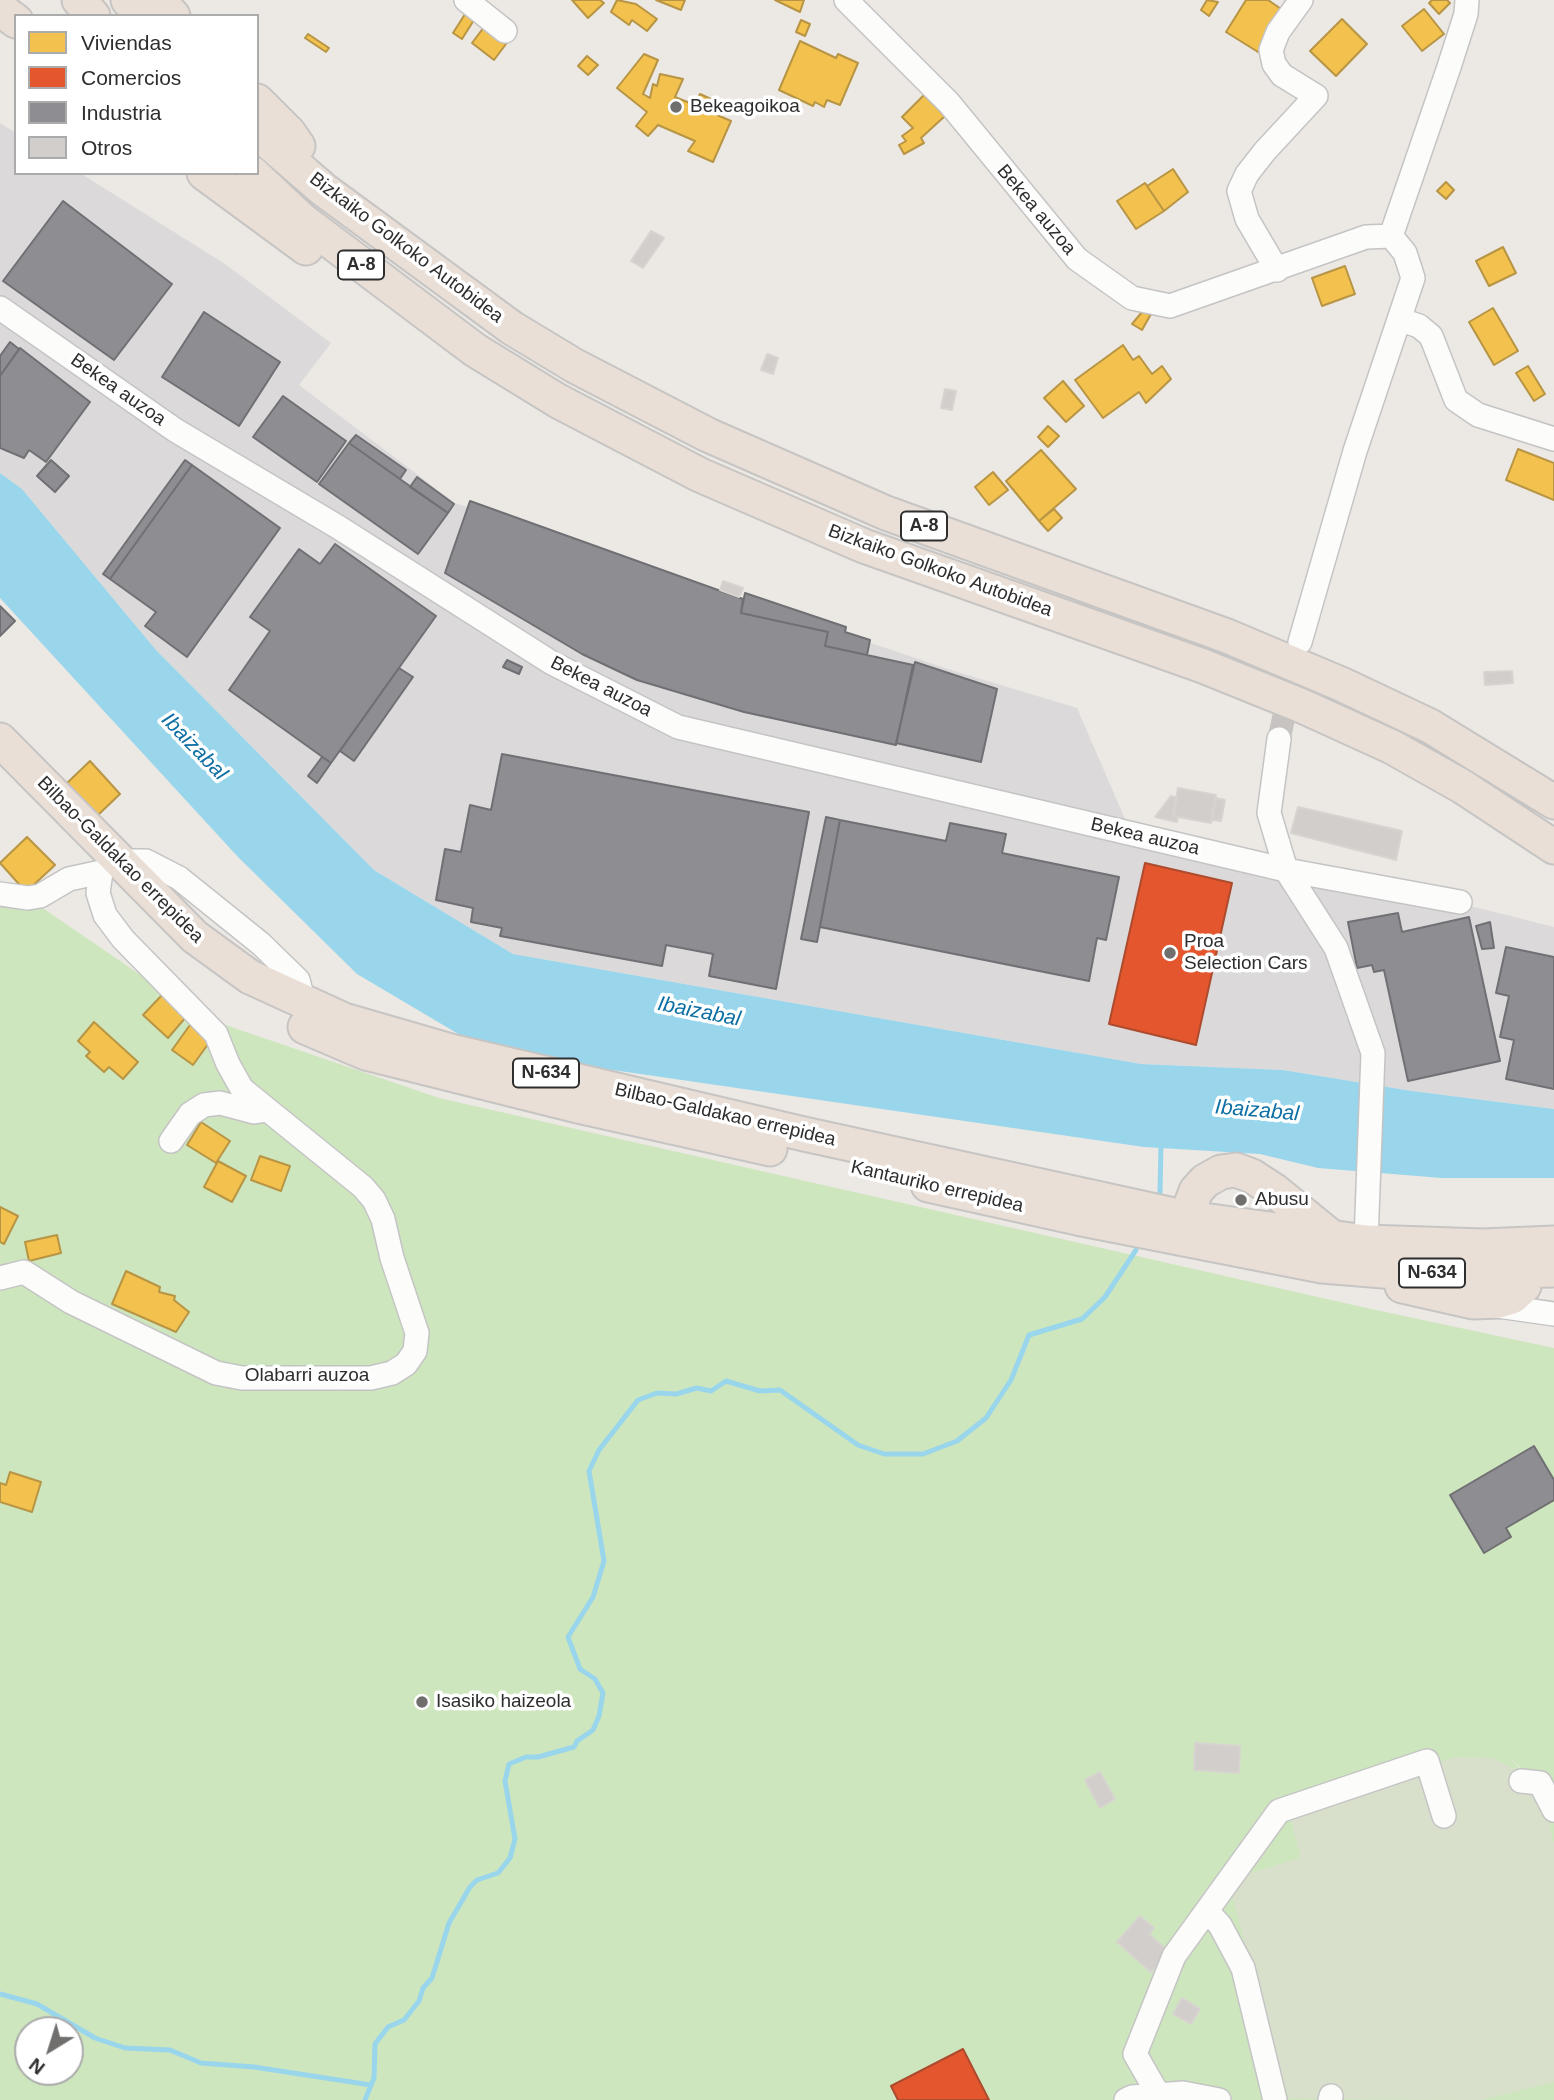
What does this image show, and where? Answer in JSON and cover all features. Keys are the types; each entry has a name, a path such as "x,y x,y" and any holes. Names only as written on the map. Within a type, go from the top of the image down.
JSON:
{"highway":[{"path":"79,0 91,14"},
{"path":"128,0 141,14"},
{"path":"158,0 171,14"},
{"path":"259,104 289,133 324,190"},
{"name":"Bizkaiko Golkoko Autobidea","path":"259,134 324,190 512,327 575,366 708,435 886,513 1227,636 1341,684 1430,726 1554,802"},
{"path":"207,175 337,271 475,350"},
{"name":"Bizkaiko Golkoko Autobidea","path":"254,175 302,219 475,350 558,401 688,469 864,546 1203,666 1392,747 1463,787 1554,847"},
{"name":"Bilbao-Galdakao errepidea","path":"0,740 109,866 195,937 250,977 344,1020 451,1051 804,1134 1186,1229"},
{"name":"Kantauriko errepidea","path":"0,768 109,866 171,940 232,989 304,1027 366,1053 582,1107 1077,1218 1186,1229 1280,1260 1348,1250 1408,1273 1530,1269"},
{"path":"1186,1229 1196,1191 1205,1181 1221,1172 1236,1170 1252,1176 1275,1191 1348,1250 1411,1289 1473,1302 1499,1301 1512,1297 1530,1269"},
{"name":"N-634","path":"1530,1269 1554,1243"}],"street":[{"path":"466,0 505,31"},
{"name":"Bekea auzoa","path":"846,0 948,103 1077,259 1132,298 1170,306 1366,237 1391,236"},
{"path":"1278,270 1247,219 1239,191 1247,174 1265,151 1316,96 1282,75 1273,64 1272,50 1279,32 1301,0"},
{"path":"1300,642 1355,451 1413,278 1405,253 1391,236 1449,67 1466,14 1467,0"},
{"name":"Bekea auzoa","path":"0,308 175,430 338,527 552,663 678,727 1286,870 1460,902"},
{"path":"1401,320 1419,326 1431,336 1456,400 1478,415 1554,439"},
{"path":"1279,739 1269,813 1286,870 1336,948 1373,1053 1370,1178 1348,1250"},
{"path":"0,894 28,898 40,896 69,879 109,866"},
{"name":"Olabarri auzoa","path":"0,1278 24,1272 71,1302 216,1373 242,1378 371,1378 392,1373 406,1364 415,1351 417,1333 392,1258 383,1219 363,1187 242,1089 216,1034 123,939 105,915 97,893 109,866"},
{"path":"171,1141 191,1114 204,1105 220,1103 254,1112 266,1110"},
{"path":"1530,1269 1538,1305 1552,1314"},
{"path":"1473,1302 1552,1314"},
{"path":"1158,2094 1135,2054 1174,1956 1279,1811 1427,1760 1444,1816"},
{"path":"1521,1781 1540,1783 1554,1810"},
{"path":"1207,1911 1220,1925 1243,1968 1275,2100"},
{"path":"1126,2100 1183,2093 1219,2100"}],"shaded area":[{"path":"0,123 14,132 14,175 83,175 225,264 331,343 299,385 455,503 951,670 1077,708 1125,819 1554,927 1554,1109 1412,1091 1283,1070 1141,1064 513,954 374,870 156,650 22,489 0,473"}],"green space":[{"path":"0,898 28,898 202,1017 439,1098 1554,1348 1554,1796 1507,1756 1547,1794 1554,1813 1554,2100 0,2100"},
{"path":"1456,1757 1492,1758 1518,1770 1543,1798 1554,1844 1554,2082 1481,2100 1289,2099 1231,1893 1244,1875 1301,1858 1289,1814 1414,1769"}],"water":[{"name":"Ibaizabal","path":"0,473 22,489 156,650 374,870 513,954 1141,1064 1283,1070 1412,1091 1554,1109 1554,1178 1442,1178 1318,1168 1260,1154 1144,1147 530,1058 460,1035 357,974 238,857 0,598"}],"building: Viviendas":[{"path":"572,0 600,0 604,3 588,18"},
{"path":"617,0 636,4 657,19 647,31 632,20 629,25 611,12"},
{"path":"656,0 685,0 681,10"},
{"path":"775,0 804,0 800,12"},
{"path":"1207,0 1218,2 1209,16 1201,10"},
{"path":"1246,0 1268,0 1284,11 1258,52 1226,32"},
{"path":"1432,0 1447,0 1450,3 1439,14 1429,3"},
{"path":"1424,9 1444,34 1422,51 1402,26"},
{"path":"465,14 474,20 462,39 453,33"},
{"path":"1342,19 1367,44 1336,76 1310,51"},
{"path":"801,20 810,24 805,36 796,32"},
{"path":"487,23 509,40 494,60 472,43"},
{"path":"308,34 329,48 326,52 305,38"},
{"path":"800,41 836,58 838,54 858,63 840,105 827,100 824,107 815,102 813,106 779,90"},
{"name":"Bekeagoikoa","path":"644,54 658,60 643,94 650,98 653,84 657,86 660,74 683,79 675,97 695,105 700,94 713,100 708,111 731,121 713,162 688,151 695,141 658,125 648,136 636,126 647,112 617,88"},
{"path":"587,56 598,65 588,75 578,66"},
{"path":"924,95 945,116 921,138 924,143 904,154 899,145 906,141 902,136 913,128 902,117"},
{"path":"1173,169 1188,192 1164,211 1147,186"},
{"path":"1446,182 1454,190 1446,199 1437,191"},
{"path":"1145,183 1164,211 1136,229 1117,201"},
{"path":"1503,247 1516,273 1489,286 1476,261"},
{"path":"1345,266 1355,294 1322,306 1312,278"},
{"path":"1493,308 1518,351 1494,365 1469,322"},
{"path":"1142,312 1151,314 1142,330 1132,324"},
{"path":"1123,345 1133,360 1139,356 1152,374 1162,366 1171,379 1146,403 1139,392 1103,418 1075,380"},
{"path":"1528,366 1545,394 1534,401 1516,373"},
{"path":"1063,381 1084,406 1066,422 1044,398"},
{"path":"1048,426 1059,436 1048,447 1038,437"},
{"path":"1518,449 1554,463 1554,500 1506,480"},
{"path":"1041,450 1076,489 1039,521 1006,481"},
{"path":"993,472 1008,490 989,505 975,487"},
{"path":"1054,509 1062,518 1048,531 1039,521"},
{"path":"90,761 120,794 97,816 66,784"},
{"path":"27,837 55,865 26,892 0,863"},
{"path":"162,995 186,1017 168,1038 143,1015"},
{"path":"94,1022 138,1062 123,1079 109,1067 104,1072 86,1056 90,1052 78,1041"},
{"path":"190,1025 211,1040 193,1065 172,1050"},
{"path":"201,1122 230,1141 216,1163 187,1145"},
{"path":"260,1156 290,1166 281,1191 251,1180"},
{"path":"218,1161 246,1176 232,1202 204,1187"},
{"path":"0,1207 18,1216 4,1244 0,1242"},
{"path":"57,1235 61,1253 29,1261 25,1242"},
{"path":"126,1271 160,1287 159,1292 175,1296 174,1300 189,1312 176,1332 112,1304"},
{"path":"10,1472 41,1482 32,1512 0,1502 0,1483 6,1485"}],"building: Comercios":[{"name":"Proa Selection Cars","path":"1145,863 1232,883 1196,1045 1109,1024"},
{"path":"963,2049 989,2100 898,2100 891,2086"}],"building: Industria":[{"path":"63,201 172,284 114,360 3,281"},
{"path":"204,312 280,362 239,426 162,377"},
{"path":"10,342 19,349 0,376 0,356"},
{"path":"20,348 90,402 46,462 29,450 24,458 0,448 0,376"},
{"path":"283,396 346,441 317,482 253,437"},
{"path":"356,435 406,470 400,479 349,443"},
{"path":"349,443 448,513 418,554 319,484"},
{"path":"51,460 69,476 55,492 37,476"},
{"path":"185,460 192,465 110,579 103,574"},
{"path":"192,465 280,528 187,657 145,626 156,612 110,579"},
{"path":"417,477 454,504 448,513 410,487"},
{"path":"470,501 743,599 741,613 828,632 825,646 913,665 896,745 744,712 637,680 582,654 445,573"},
{"path":"335,544 436,616 331,763 229,690 270,631 250,617 299,549 320,564"},
{"path":"745,593 846,627 845,632 870,640 867,655 825,646 828,632 741,613"},
{"path":"0,606 15,621 0,636"},
{"path":"507,660 522,667 519,674 503,667"},
{"path":"915,662 997,689 981,762 896,743"},
{"path":"399,668 413,677 354,761 340,751"},
{"path":"502,754 809,812 776,989 709,976 713,954 666,945 662,966 500,936 502,928 471,922 473,908 436,900 445,849 461,852 470,805 491,810"},
{"path":"322,757 331,763 317,783 308,776"},
{"path":"826,817 840,820 817,942 801,939"},
{"path":"840,820 946,841 950,823 1006,834 1002,853 1119,877 1106,940 1097,938 1089,981 820,927"},
{"path":"1398,913 1402,932 1469,917 1500,1061 1408,1081 1384,970 1374,972 1372,965 1357,968 1348,922"},
{"path":"1490,922 1494,948 1482,949 1476,926"},
{"path":"1506,947 1554,957 1554,1089 1506,1079 1514,1040 1500,1037 1509,996 1496,993"},
{"path":"1534,1446 1554,1480 1554,1500 1506,1528 1511,1537 1484,1553 1450,1495"}],"building: Otros":[{"path":"651,231 664,238 643,268 631,261"},
{"path":"767,354 778,358 773,374 761,370"},
{"path":"945,389 956,391 952,410 941,408"},
{"path":"723,581 743,588 739,597 720,590"},
{"path":"1512,671 1513,683 1485,685 1484,672"},
{"path":"1178,788 1216,795 1211,823 1173,816"},
{"path":"1171,796 1177,798 1173,816 1178,816 1177,822 1155,817"},
{"path":"1216,798 1225,800 1221,821 1212,820"},
{"path":"1298,807 1402,831 1396,860 1291,833"},
{"path":"1195,1743 1240,1746 1239,1773 1194,1770"},
{"path":"1100,1772 1115,1799 1100,1808 1085,1780"},
{"path":"1140,1916 1154,1928 1149,1934 1169,1952 1151,1972 1117,1942"},
{"path":"1182,1998 1200,2009 1191,2024 1173,2014"}],"waterway":[{"path":"1160,1193 1161,1143"},
{"path":"365,2100 374,2078 375,2044 388,2027 404,2020 419,2001 423,1988 432,1978 449,1923 470,1887 477,1880 498,1873 510,1858 515,1839 505,1781 509,1764 526,1757 538,1757 574,1747 577,1741 593,1730 599,1716 603,1693 595,1679 580,1669 568,1637 593,1597 604,1561 589,1471 599,1450 638,1400 657,1393 676,1394 697,1388 711,1391 726,1381 760,1391 780,1390 858,1445 884,1454 923,1454 957,1441 986,1418 1011,1380 1029,1335 1082,1319 1105,1297 1136,1250"},
{"path":"0,1994 37,2004 95,2038 125,2048 170,2050 201,2063 254,2067 371,2085"}],"tunnel":[{"path":"1279,739 1298,652"}],"place":[{"name":"Bekeagoikoa","path":"676,107"},
{"name":"Proa Selection Cars","path":"1170,953"},
{"name":"Abusu","path":"1241,1200"},
{"name":"Isasiko haizeola","path":"422,1702"}]}
